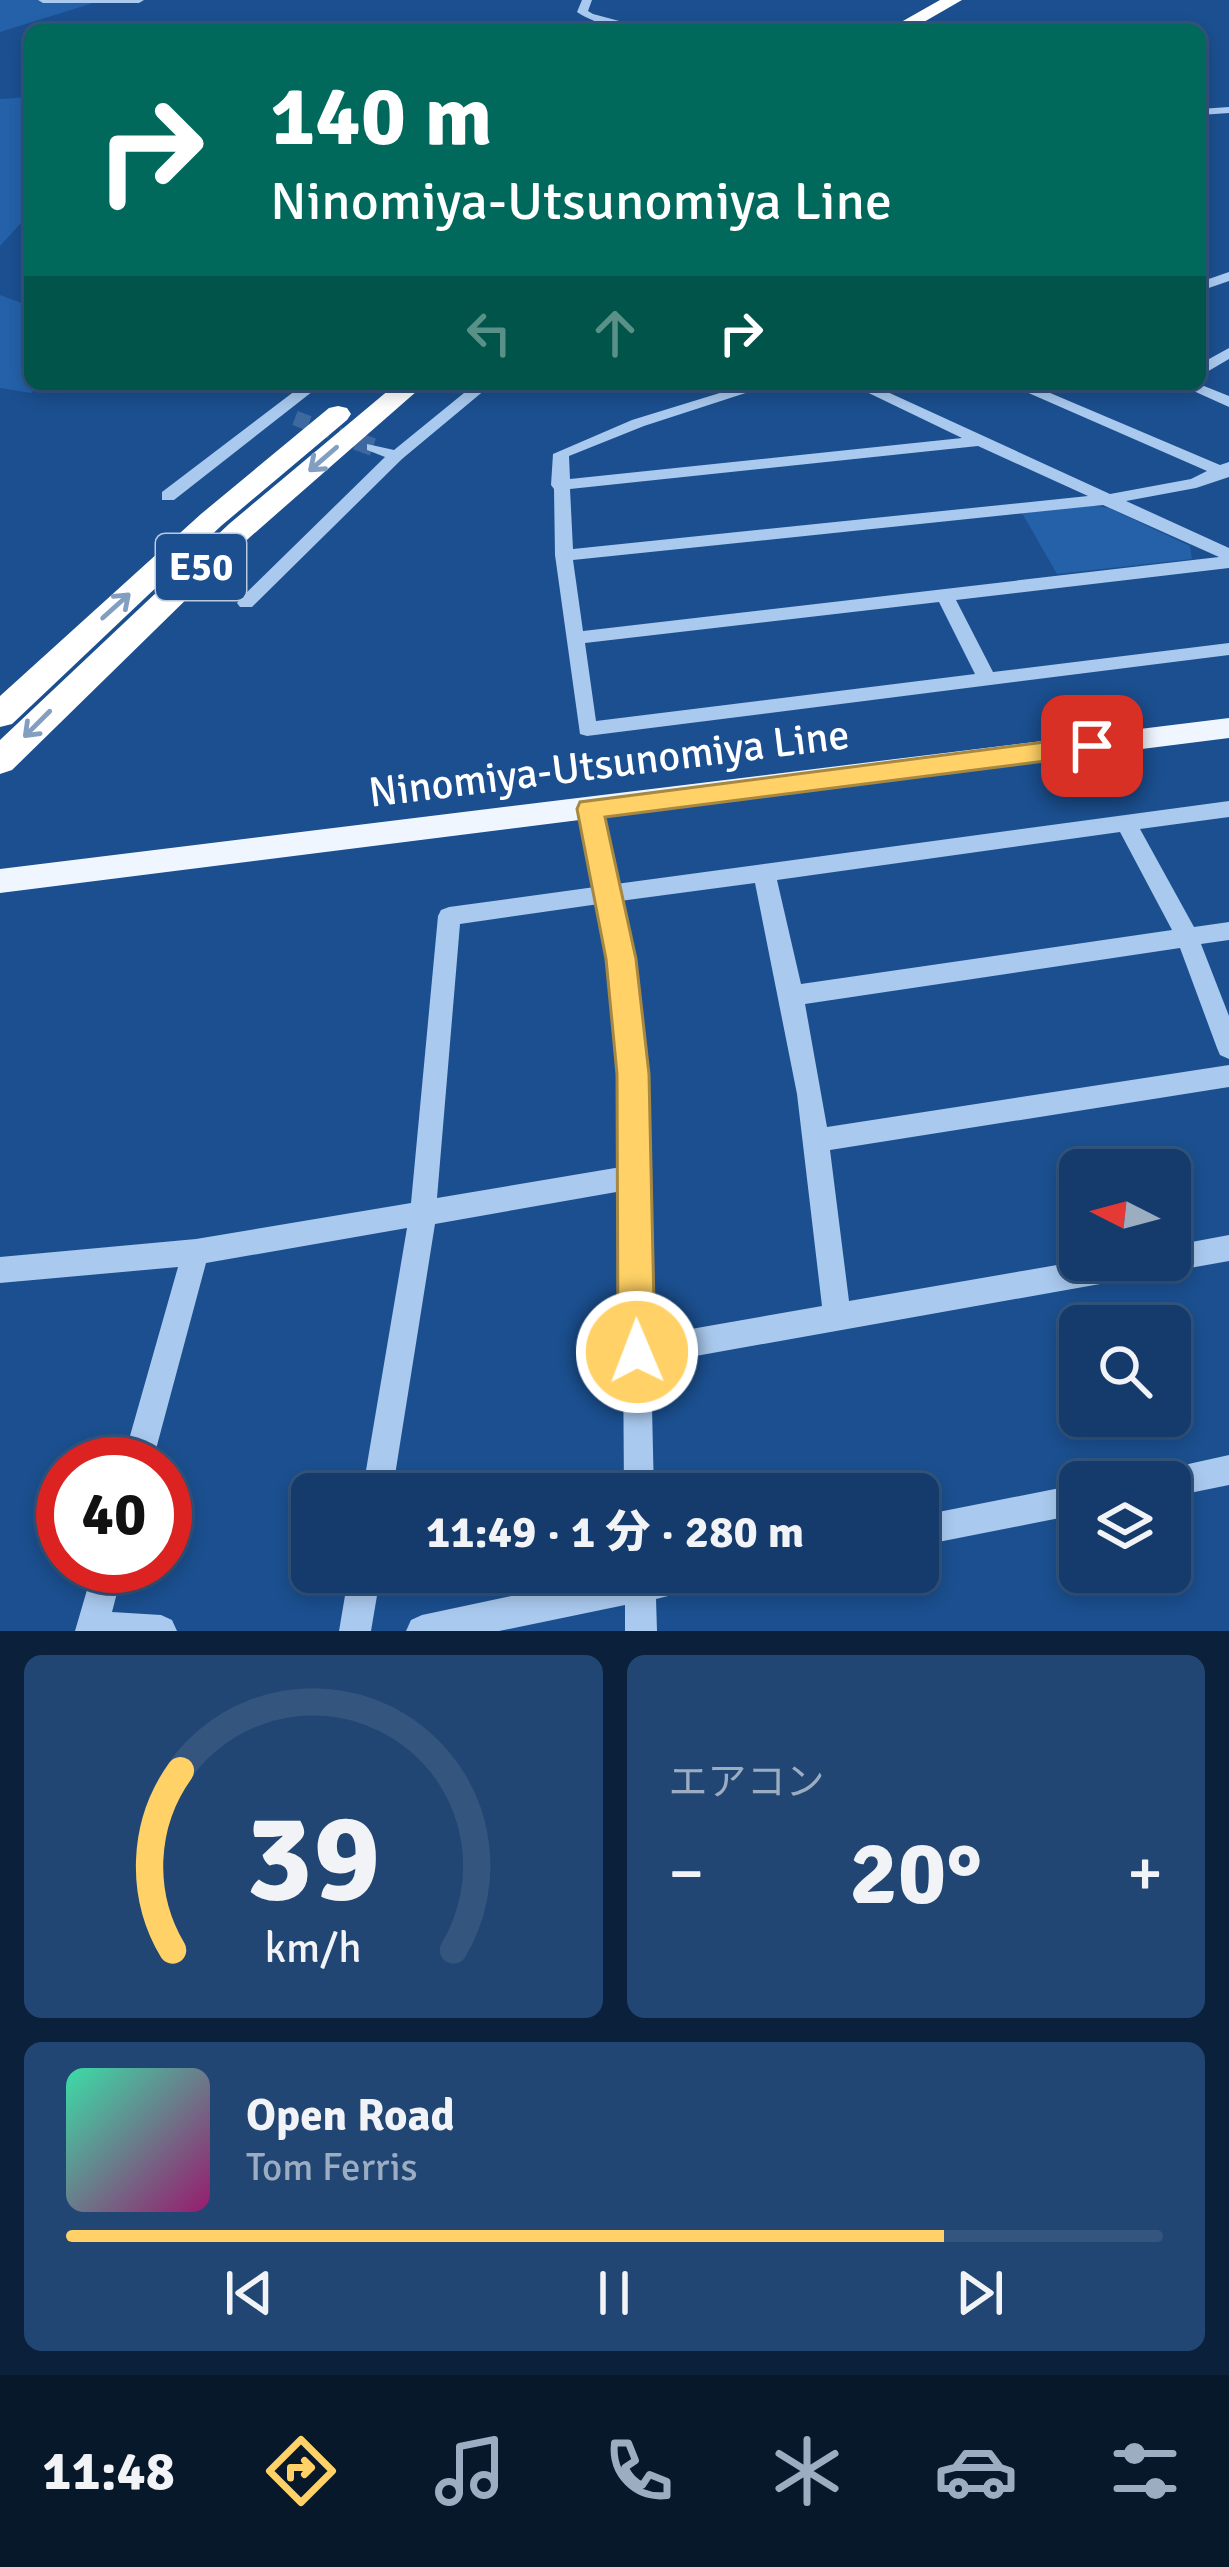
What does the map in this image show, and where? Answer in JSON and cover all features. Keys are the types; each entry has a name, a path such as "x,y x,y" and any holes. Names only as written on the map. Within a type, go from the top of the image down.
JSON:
{"highway":[{"path":"910,24 961,3"},
{"path":"934,24 961,3"},
{"name":"E50","path":"0,715 211,520 368,390"},
{"name":"E50","path":"0,760 239,531 405,390"}],"main road":[{"name":"Ninomiya-Utsunomiya Line","path":"0,881 1229,728"}],"street":[{"path":"43,0 139,0"},
{"path":"587,0 582,11 589,16 623,24"},
{"path":"168,496 286,415 309,390"},
{"path":"246,603 395,456 477,390"},
{"path":"745,390 638,423 561,454 564,555 587,728 1229,649"},
{"path":"871,390 1229,559"},
{"path":"1030,390 1226,471"},
{"path":"1200,390 1229,402"},
{"path":"559,485 978,440"},
{"path":"373,447 395,456"},
{"path":"564,555 1103,500 1196,483 1226,471"},
{"path":"575,638 1229,559"},
{"path":"945,595 986,677"},
{"path":"590,809 621,959 633,1074 639,1473"},
{"path":"380,1473 423,1214 449,916 1229,809"},
{"path":"1126,823 1187,936 1229,1048"},
{"path":"764,873 796,994 820,1140 837,1317"},
{"path":"796,994 1229,931"},
{"path":"820,1140 1229,1076"},
{"path":"0,1270 196,1252 634,1177"},
{"path":"1191,1255 1229,1248"},
{"path":"145,1437 196,1252"},
{"path":"637,1352 1059,1278"},
{"path":"1191,1477 1229,1470"},
{"path":"939,1527 1059,1503"},
{"path":"102,1593 92,1628 161,1631"},
{"path":"355,1631 361,1593"},
{"path":"422,1631 581,1593"},
{"path":"640,1593 640,1631"}],"shaded area":[{"path":"0,0 103,0 24,24 0,32"},
{"path":"24,97 24,220 0,246 0,99"},
{"path":"0,295 24,304 24,390 34,390 31,393 0,388"},
{"path":"1090,505 1109,508 1190,546 1192,559 1057,574 1022,513"}],"tunnel":[{"path":"295,418 357,441"},
{"path":"357,441 373,447"},
{"path":"357,441 364,444"}],"route":[{"path":"637,1352 633,1074 621,959 590,809 1092,746"}]}
